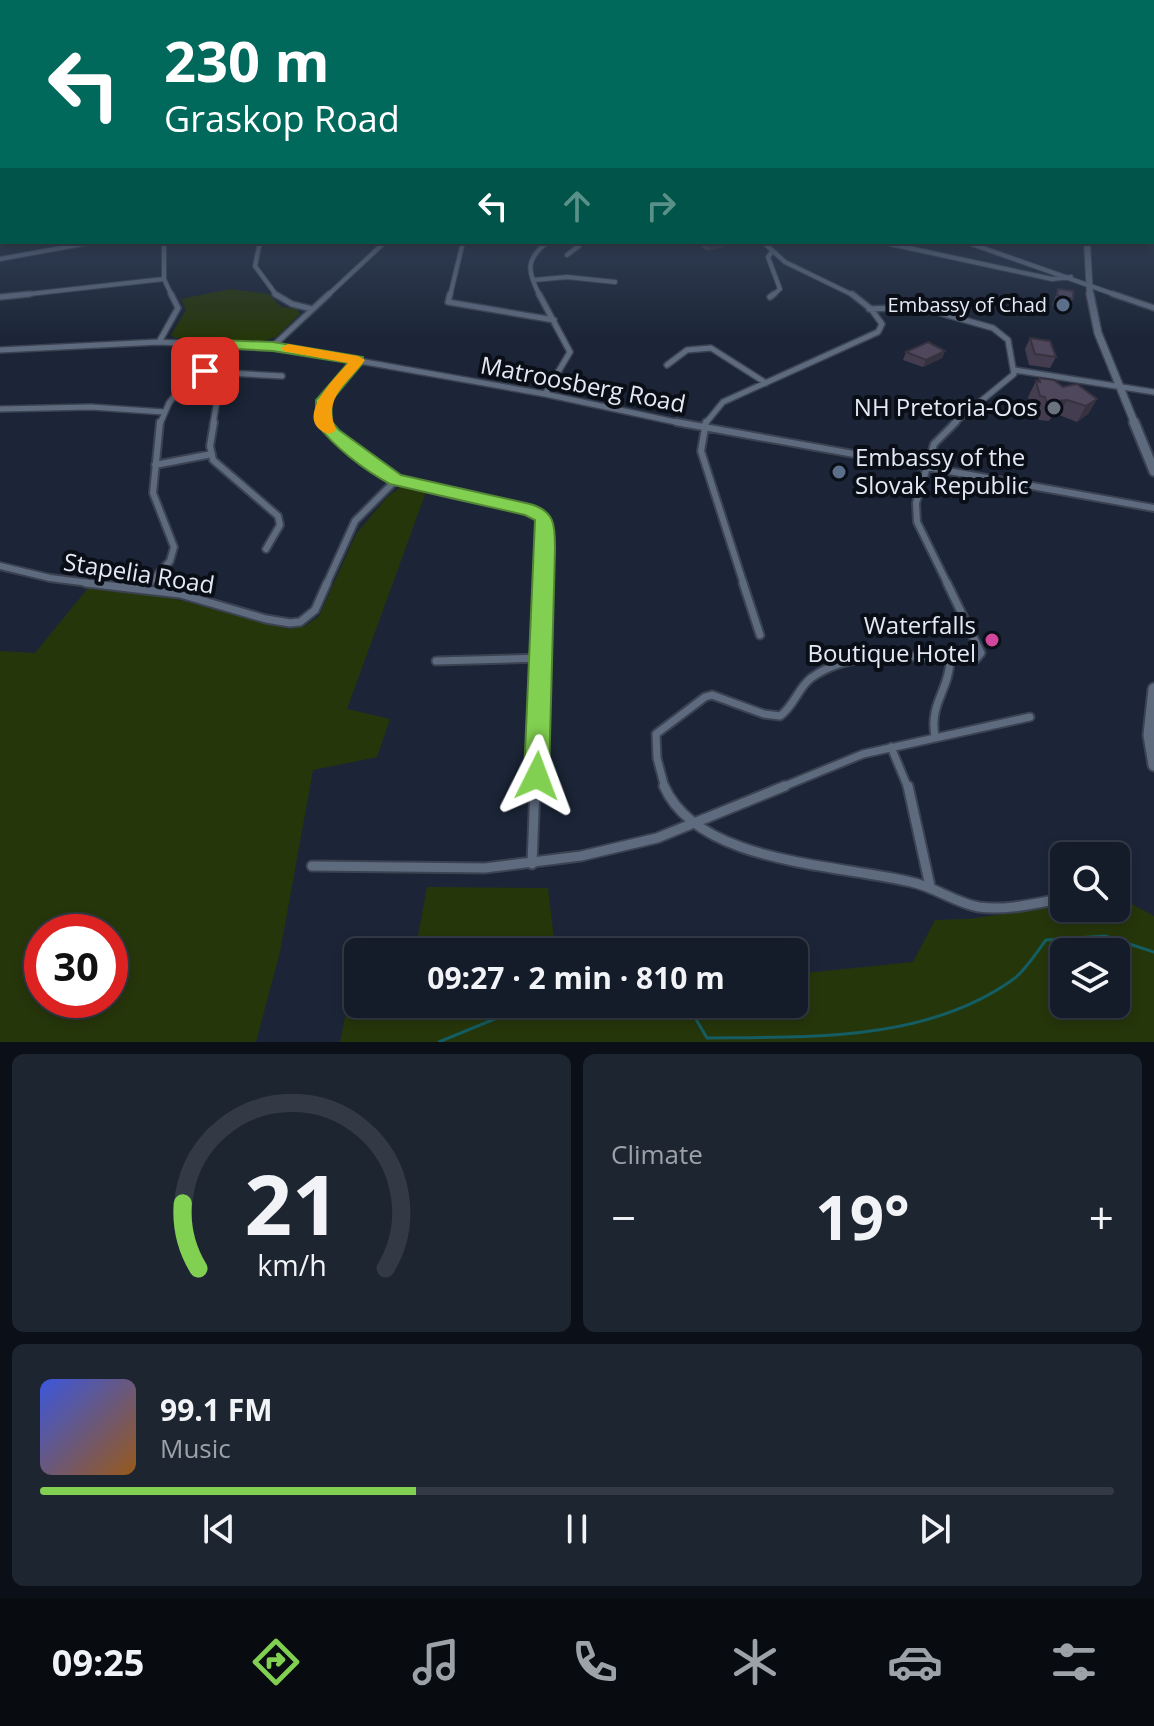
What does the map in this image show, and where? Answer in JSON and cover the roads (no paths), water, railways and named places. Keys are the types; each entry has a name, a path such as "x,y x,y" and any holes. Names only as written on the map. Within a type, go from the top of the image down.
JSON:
{"street":[{"path":"0,259 83,244"},
{"path":"159,342 178,308 164,279 164,244"},
{"path":"260,244 255,266 271,288 287,305 312,309"},
{"path":"273,346 383,244"},
{"path":"462,244 448,302 554,320"},
{"path":"545,394 570,352 534,280 531,256 546,244"},
{"path":"567,255 579,247 572,244"},
{"path":"760,635 701,451 704,428 717,406 878,332 880,321 844,288 771,253 764,244"},
{"path":"890,244 1052,279 1073,276"},
{"path":"973,244 1073,276 1154,307"},
{"path":"1087,244 1092,306 1101,341 1154,471"},
{"path":"770,297 780,289 768,257 771,253"},
{"path":"534,280 567,277 615,282"},
{"path":"0,297 164,279"},
{"path":"869,309 926,308 993,328 1008,340 1015,370 1007,382 940,436 926,467 916,503 917,522 981,652 976,659 884,659 836,666 812,678 794,707 780,716 764,714 712,695 701,699 662,727 656,738 666,795 692,824 760,850 930,886 981,907 1050,900"},
{"name":"Matroosberg Road","path":"0,350 159,342 273,346 545,394 704,428 1154,508"},
{"path":"145,588 170,561 174,547 153,493 157,435 164,412 215,344"},
{"path":"667,365 687,350 711,348 766,383"},
{"path":"358,360 326,396 323,403 324,423 382,472 396,480 530,510 543,516 546,524 532,864"},
{"path":"1015,370 1154,392"},
{"path":"193,371 282,376"},
{"path":"217,400 210,446 213,460 278,516 280,525 266,549"},
{"path":"0,409 91,407 164,412"},
{"path":"155,465 212,454"},
{"name":"Stapelia Road","path":"0,566 27,574 145,588 205,600 286,623 300,622 315,610 355,521 396,480"},
{"path":"436,661 542,658"},
{"path":"935,736 931,717 934,703 950,675 950,661"},
{"path":"1154,689 1149,735 1154,765"},
{"path":"312,866 485,868 532,864 657,838 826,767 891,747 1030,717"},
{"path":"891,747 907,782 930,886"}],"waterway":[{"path":"695,1018 707,1038 867,1032 945,1014 981,999 1015,978 1046,940 1105,936 1154,952"},
{"path":"439,1042 497,1018"}],"place":[{"name":"Embassy of Chad","path":"1063,305"},
{"name":"NH Pretoria-Oos","path":"1054,408"},
{"name":"Embassy of the Slovak Republic","path":"839,472"},
{"name":"Waterfalls Boutique Hotel","path":"992,640"}]}
